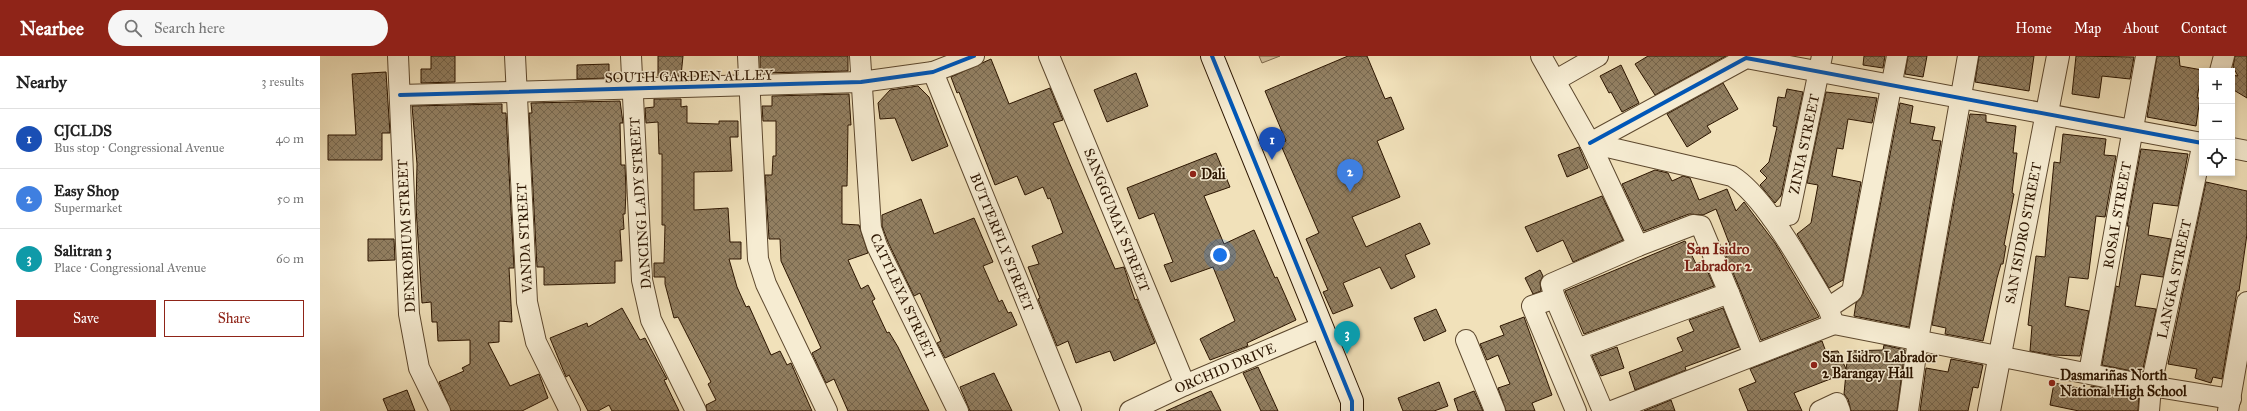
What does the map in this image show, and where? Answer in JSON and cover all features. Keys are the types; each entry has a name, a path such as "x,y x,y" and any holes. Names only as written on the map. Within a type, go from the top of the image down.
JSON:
{"main road":[{"path":"1212,56 1356,408"},
{"name":"SAN ISIDRO STREET","path":"1989,411 2058,56"}],"street":[{"name":"DENROBIUM STREET","path":"398,56 409,314 420,368 440,411"},
{"name":"VANDA STREET","path":"515,56 527,302 536,342 570,411"},
{"name":"DANCING LADY STREET","path":"631,56 642,280 651,320 696,411"},
{"path":"748,56 758,259 766,284 827,411"},
{"name":"CATTLEYA STREET","path":"860,56 871,228 877,246 958,411"},
{"name":"SOUTH GARDEN ALLEY","path":"400,95 517,90 633,89 861,82 933,72 974,56"},
{"name":"SANGGUMAY STREET","path":"1049,56 1185,385"},
{"path":"1541,56 1556,80 1590,143 1638,246"},
{"path":"1556,80 1598,56"},
{"path":"1612,411 1754,355 1831,316 1852,292 1897,56"},
{"path":"1908,411 1918,340 1968,56"},
{"name":"ROSAL STREET","path":"2089,374 2146,56"},
{"path":"2221,68 2224,56"},
{"path":"1590,143 1746,57 1821,63 1892,84 2199,141"},
{"name":"ZINIA STREET","path":"1772,218 1789,215 1821,63"},
{"name":"BUTTERFLY STREET","path":"933,72 1071,411"},
{"path":"1590,143 1732,176 1745,184 1772,218 1831,316 1918,340 2151,386 2229,405 2247,302"},
{"path":"2235,149 2247,151"},
{"name":"LANGKA STREET","path":"2149,411 2151,386 2199,161"},
{"path":"1603,411 1555,298 1551,284 1638,246 1692,225 1701,226 1754,355"},
{"path":"1577,349 1729,293"},
{"path":"1555,298 1532,306 1576,411"},
{"name":"ORCHID DRIVE","path":"1130,411 1185,385 1322,327"},
{"path":"1466,340 1495,411"},
{"path":"1820,411 1837,403 1840,411"}],"shaded area":[{"path":"1259,56 1280,56 1262,63"}],"building":[{"path":"431,56 455,56 455,82 421,83 421,69 431,69"},
{"path":"658,56 683,56 681,76 658,76"},
{"path":"760,56 848,56 848,71 760,73"},
{"path":"1348,56 1367,56 1385,99 1391,97 1404,129 1377,141 1400,197 1352,217 1366,247 1420,223 1430,244 1405,255 1415,277 1391,289 1380,267 1343,283 1353,306 1333,314 1323,292 1328,290 1306,239 1319,233 1280,143 1286,141 1265,91"},
{"path":"1648,56 1726,56 1655,95 1635,64"},
{"path":"1864,56 1885,56 1883,68 1863,65"},
{"path":"1908,56 1927,56 1923,77 1905,74"},
{"path":"1979,56 2034,56 2029,91 1975,82"},
{"path":"2076,56 2134,57 2130,79 2102,76 2099,98 2072,94"},
{"path":"2157,56 2179,56 2180,66 2199,69 2199,87 2197,98 2199,98 2199,105 2196,126 2147,117"},
{"path":"2235,56 2247,56 2247,98 2235,91 2235,76 2238,76 2235,68 2233,67"},
{"path":"991,59 1009,104 1050,88 1063,120 1053,123 1069,162 1115,269 1124,267 1135,300 1137,299 1155,343 1114,361 1110,351 1076,363 1068,341 1057,346 1038,299 1040,298 1028,267 1039,264 1032,246 1063,233 1050,198 1048,199 1043,187 1025,195 1017,176 995,185 959,92 957,93 951,77"},
{"path":"609,64 609,78 577,79 577,65"},
{"path":"1621,65 1639,103 1622,112 1600,76"},
{"path":"386,72 390,133 382,133 382,160 328,160 328,135 356,135 352,74"},
{"path":"1136,73 1148,106 1107,122 1094,90"},
{"path":"1723,83 1738,109 1707,126 1711,132 1687,147 1667,114"},
{"path":"918,86 929,97 948,146 912,161 895,118 880,119 878,103 890,90"},
{"path":"1787,89 1803,92 1781,196 1775,203 1760,185 1767,178 1760,171 1769,162 1777,127 1773,126 1778,97 1785,98"},
{"path":"1826,92 1877,98 1872,123 1848,119 1843,149 1837,148 1832,176 1861,182 1843,280 1829,288 1797,234 1811,223 1818,185 1807,183"},
{"path":"849,94 851,125 848,125 847,186 842,186 842,224 859,225 868,253 848,260 861,289 868,285 875,299 872,301 887,333 889,332 898,347 929,411 848,411 834,379 826,383 812,353 821,348 781,261 780,239 769,239 765,175 772,175 773,156 776,156 776,121 763,121 762,106 772,106 772,96"},
{"path":"654,99 681,99 681,107 687,106 687,123 719,124 719,121 738,121 738,137 730,137 732,171 694,172 694,210 728,208 730,242 741,242 741,259 729,259 737,287 746,307 749,306 771,355 780,351 787,365 791,363 812,411 707,411 706,405 716,400 708,384 711,382 678,317 674,318 665,284 665,277 654,277 654,263 664,263 665,225 662,225 662,154 659,154 658,122 646,123 645,108 654,107"},
{"path":"620,101 623,123 620,123 621,165 625,165 626,191 625,214 623,214 624,229 620,230 622,261 615,261 615,283 544,285 544,267 537,267 529,113 532,113 531,103"},
{"path":"1900,103 1913,106 1910,123 1935,127 1932,140 1941,141 1909,327 1854,316 1856,303 1863,294"},
{"path":"502,104 502,113 506,113 514,268 509,268 512,322 499,321 499,342 488,343 510,386 539,374 548,398 522,411 451,411 439,382 464,371 462,368 470,364 470,340 438,341 437,322 432,322 431,302 422,303 416,207 417,164 412,106"},
{"path":"1970,114 1986,115 1986,122 2016,126 2013,153 2017,153 2012,193 2014,194 2004,245 2006,246 2003,264 2001,264 1997,278 1983,341 1945,334 1946,328 1932,325"},
{"path":"2063,134 2106,139 2104,155 2116,156 2105,217 2096,216 2088,279 2069,277 2065,306 2089,311 2080,356 2053,355 2030,351 2032,326 2028,325 2036,256 2045,257 2054,162 2060,163"},
{"path":"1579,147 1588,168 1567,177 1558,155"},
{"path":"2141,149 2188,154 2178,206 2153,203 2148,235 2171,239 2163,277 2141,274 2135,306 2156,309 2142,373 2102,365 2116,286 2119,287 2129,226 2127,226"},
{"path":"1216,153 1230,187 1204,196 1224,244 1254,230 1275,278 1277,277 1296,320 1247,343 1248,346 1210,360 1200,339 1235,321 1213,267 1171,282 1164,265 1173,262 1154,213 1139,219 1127,188"},
{"path":"1655,170 1668,173 1672,181 1683,176 1690,178 1699,200 1727,189 1736,211 1744,202 1775,243 1819,317 1761,340 1724,251 1731,248 1716,209 1703,215 1689,214 1644,231 1622,184"},
{"path":"2206,182 2247,191 2247,234 2239,291 2237,291 2222,379 2213,377 2211,383 2195,378 2197,369 2168,364"},
{"path":"1602,196 1623,240 1573,262 1563,240 1537,252 1525,227"},
{"path":"921,199 934,234 974,218 993,262 983,266 999,302 1002,300 1008,313 1011,312 1017,325 945,358 937,343 941,341 920,293 914,296 882,226 882,215"},
{"path":"368,239 394,239 395,260 368,261"},
{"path":"1685,241 1696,264 1703,261 1714,286 1584,334 1565,291"},
{"path":"1540,270 1543,276 1540,282 1541,291 1533,294 1525,278"},
{"path":"622,308 640,340 645,338 667,379 664,380 679,411 612,411 609,405 598,411 588,411 569,375 566,377 550,338 587,323 588,327"},
{"path":"1723,308 1739,347 1685,367 1686,370 1635,390 1629,372 1683,351 1677,338 1694,331 1689,320"},
{"path":"1436,309 1446,331 1424,341 1414,318"},
{"path":"1524,317 1552,395 1532,403 1535,411 1506,411 1498,388 1510,384 1498,355 1487,360 1480,344 1504,335 1500,326"},
{"path":"1822,341 1826,352 1838,351 1846,369 1849,351 1883,350 1884,345 1905,350 1897,411 1851,411 1848,399 1844,394 1846,373 1794,393 1802,411 1748,411 1739,389 1756,382 1750,369"},
{"path":"1617,347 1624,368 1601,376 1592,356"},
{"path":"1951,359 1983,365 1978,388 1973,387 1968,411 1920,411 1926,368 1948,372"},
{"path":"1258,367 1278,411 1261,411 1243,373"},
{"path":"994,373 1012,411 970,411 960,387"},
{"path":"1439,382 1448,406 1434,411 1403,411 1398,398"},
{"path":"2054,383 2083,389 2091,389 2091,386 2139,395 2138,411 2079,411 2050,405"},
{"path":"407,390 415,411 388,411 383,399"},
{"path":"1211,391 1221,411 1166,411"},
{"path":"1474,391 1483,411 1458,411 1454,399"},
{"path":"1671,400 1675,411 1644,411"}],"cycle path":[{"path":"400,95 861,82 933,72 974,56"},
{"path":"1212,56 1352,401 1352,411"},
{"path":"1590,143 1746,58 2199,142"}],"place":[{"name":"CJCLDS","path":"1272,160"},
{"name":"Dali","path":"1193,174"},
{"name":"Easy Shop","path":"1350,192"},
{"name":"Salitran 3","path":"1347,354"},
{"name":"San Isidro Labrador 2 Barangay Hall","path":"1814,365"},
{"name":"Dasmariñas North National High School","path":"2052,383"}],"district":[{"name":"San Isidro Labrador 2","path":"1718,258"}]}
